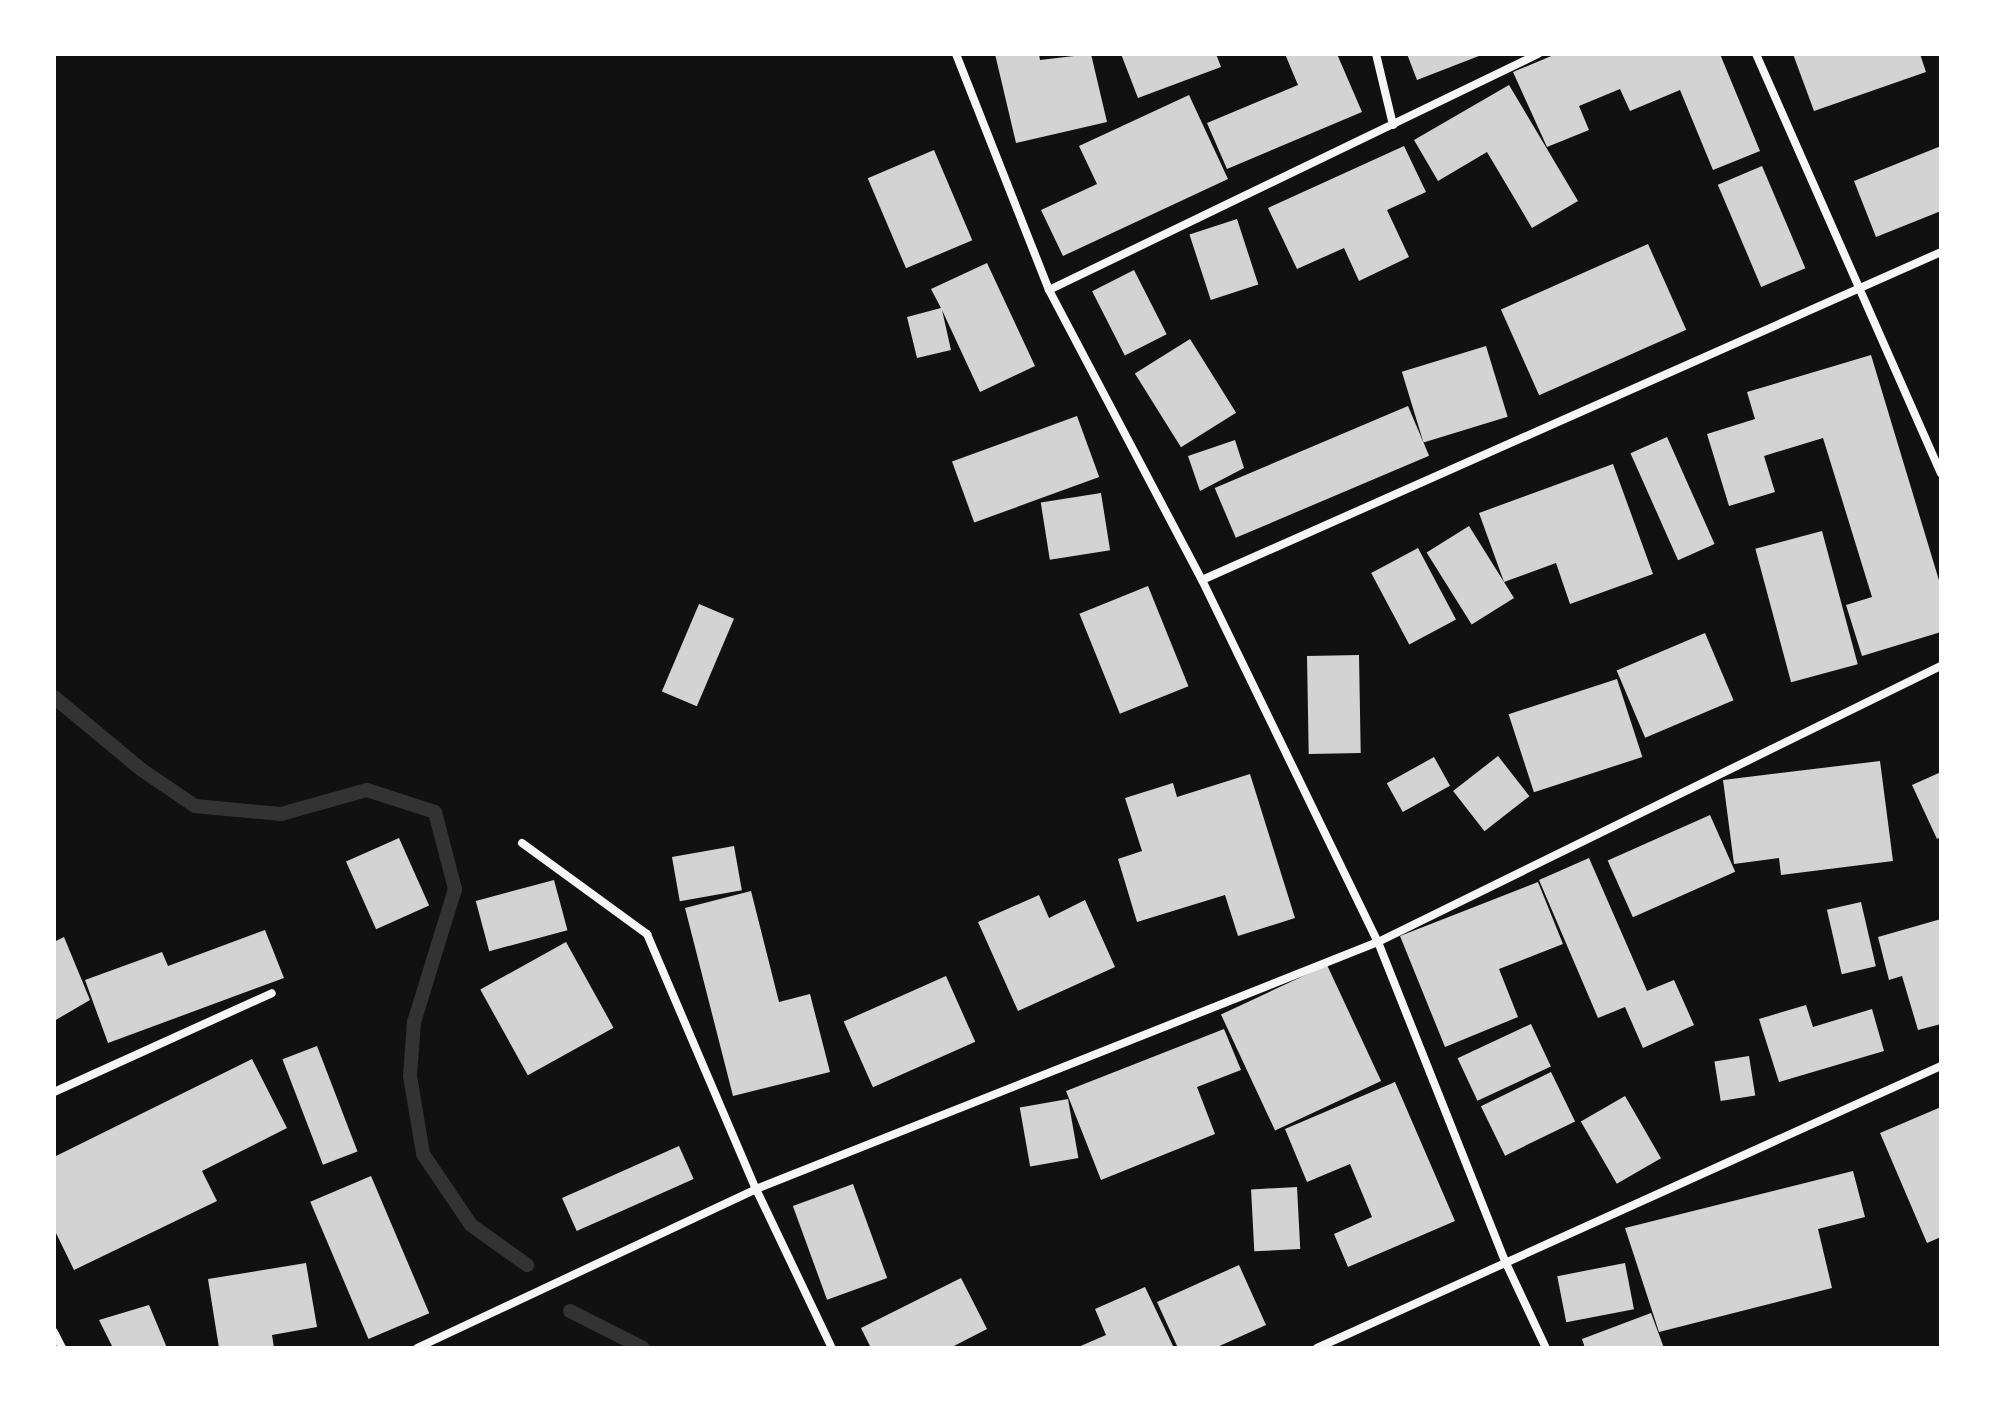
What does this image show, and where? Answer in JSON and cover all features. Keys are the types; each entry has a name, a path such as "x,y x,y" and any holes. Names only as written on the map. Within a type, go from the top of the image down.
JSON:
{"street":[{"path":"956,54 1049,290 1202,580 1378,942 1505,1261 1546,1348"},
{"path":"1376,54 1393,125"},
{"path":"1049,290 1538,54"},
{"path":"1756,54 1862,285 1941,473"},
{"path":"1202,580 1941,252"},
{"path":"417,1348 756,1189 1378,942 1941,666"},
{"path":"522,843 647,934 756,1189 832,1348"},
{"path":"54,1092 272,993"},
{"path":"1317,1348 1941,1066"},
{"path":"54,1332 62,1348"}],"building":[{"path":"995,54 1039,54 1040,60 1091,54 1107,122 1016,143"},
{"path":"1121,54 1216,54 1221,67 1138,98"},
{"path":"1285,54 1337,54 1362,112 1227,169 1207,123 1298,85"},
{"path":"1407,54 1484,54 1417,80"},
{"path":"1556,54 1720,54 1760,151 1713,170 1680,90 1630,111 1620,89 1579,106 1589,130 1547,147 1513,72"},
{"path":"1793,54 1920,54 1926,72 1814,111"},
{"path":"1509,85 1578,201 1532,228 1487,152 1438,181 1414,140"},
{"path":"1189,95 1228,179 1063,256 1041,210 1097,184 1079,146"},
{"path":"1404,146 1426,192 1387,210 1409,257 1359,281 1344,248 1297,269 1268,208"},
{"path":"1941,146 1941,211 1876,237 1854,181"},
{"path":"934,150 972,240 906,268 868,178"},
{"path":"1762,166 1805,268 1761,287 1718,185"},
{"path":"1237,219 1258,285 1211,300 1189,234"},
{"path":"1648,244 1686,330 1539,395 1501,309"},
{"path":"987,263 1035,366 980,392 942,310 951,350 917,358 907,317 941,308 931,289"},
{"path":"1134,270 1167,334 1125,355 1092,291"},
{"path":"1190,339 1236,413 1181,447 1135,373"},
{"path":"1486,346 1508,417 1423,442 1402,372"},
{"path":"1871,355 1941,587 1941,632 1862,656 1846,605 1872,597 1823,438 1764,456 1775,492 1729,506 1707,434 1755,419 1747,392"},
{"path":"1408,406 1429,456 1236,538 1215,488"},
{"path":"1077,416 1099,477 974,523 952,461"},
{"path":"1667,437 1715,544 1678,560 1630,453"},
{"path":"1235,440 1244,468 1200,491 1188,456"},
{"path":"1613,464 1653,574 1570,604 1556,563 1504,582 1479,513"},
{"path":"1101,493 1110,550 1050,560 1041,503"},
{"path":"1469,526 1514,598 1472,625 1427,552"},
{"path":"1822,531 1858,664 1791,682 1755,549"},
{"path":"1418,548 1456,620 1409,644 1371,573"},
{"path":"1148,586 1188,686 1120,714 1079,614"},
{"path":"699,604 734,619 697,706 662,691"},
{"path":"1705,633 1734,700 1645,738 1617,671"},
{"path":"1359,655 1361,753 1309,754 1307,656"},
{"path":"1617,679 1642,757 1534,792 1509,714"},
{"path":"1498,756 1529,796 1484,831 1453,791"},
{"path":"1434,757 1450,786 1403,812 1387,783"},
{"path":"1880,761 1893,861 1781,875 1779,858 1734,864 1723,780"},
{"path":"1941,772 1941,837 1937,839 1912,785"},
{"path":"1250,774 1295,918 1238,936 1225,895 1137,922 1118,859 1142,851 1125,798 1173,783 1177,797"},
{"path":"1710,815 1735,872 1633,917 1608,861"},
{"path":"399,838 429,906 376,929 346,862"},
{"path":"734,846 742,890 680,901 672,857"},
{"path":"1589,858 1647,991 1674,980 1694,1025 1643,1048 1625,1007 1598,1018 1539,880"},
{"path":"554,880 567,930 489,951 476,901"},
{"path":"1538,882 1563,944 1499,969 1518,1017 1445,1047 1400,936"},
{"path":"751,891 779,1002 810,994 830,1072 733,1096 685,908"},
{"path":"1039,895 1049,918 1085,900 1115,967 1018,1011 978,922"},
{"path":"1861,902 1876,966 1842,974 1827,910"},
{"path":"1941,919 1941,1024 1918,1030 1902,976 1889,980 1878,937"},
{"path":"265,930 284,978 108,1043 85,980 162,952 168,966"},
{"path":"64,937 90,1000 54,1021 54,942"},
{"path":"566,942 614,1028 528,1075 480,990"},
{"path":"1327,965 1381,1081 1275,1130 1221,1014"},
{"path":"946,976 975,1042 873,1087 844,1022"},
{"path":"1806,1005 1813,1027 1872,1009 1884,1051 1779,1082 1759,1019"},
{"path":"1531,1024 1551,1067 1477,1101 1458,1058"},
{"path":"1224,1029 1241,1070 1197,1087 1215,1134 1101,1180 1066,1091"},
{"path":"317,1046 357,1151 323,1165 282,1059"},
{"path":"1749,1056 1755,1096 1721,1101 1714,1061"},
{"path":"252,1059 287,1128 202,1171 217,1201 74,1270 54,1229 54,1157"},
{"path":"1551,1072 1575,1121 1505,1156 1481,1106"},
{"path":"1395,1082 1455,1221 1348,1267 1334,1234 1372,1217 1350,1164 1307,1182 1285,1129"},
{"path":"1625,1096 1661,1158 1617,1184 1581,1122"},
{"path":"1068,1099 1078,1158 1030,1167 1020,1108"},
{"path":"1941,1107 1941,1237 1927,1243 1880,1133"},
{"path":"679,1146 694,1179 577,1231 562,1198"},
{"path":"1853,1171 1865,1217 1818,1229 1832,1288 1659,1332 1625,1228"},
{"path":"371,1176 429,1313 368,1339 310,1202"},
{"path":"853,1184 887,1278 827,1300 793,1206"},
{"path":"1297,1187 1300,1249 1254,1251 1251,1189"},
{"path":"306,1263 317,1327 272,1335 274,1348 219,1348 208,1279"},
{"path":"1625,1263 1634,1309 1566,1322 1557,1276"},
{"path":"1239,1265 1266,1325 1215,1348 1178,1348 1157,1302"},
{"path":"961,1278 987,1329 950,1348 871,1348 861,1328"},
{"path":"1145,1287 1174,1348 1076,1348 1106,1335 1095,1309"},
{"path":"149,1305 167,1348 113,1348 99,1320"},
{"path":"1651,1313 1664,1348 1585,1348 1582,1339"}],"waterway":[{"path":"54,697 142,770 195,806 281,814 367,790 435,812 455,889 414,1022 410,1076 423,1154 471,1225 527,1265"},
{"path":"570,1311 643,1348"}]}
